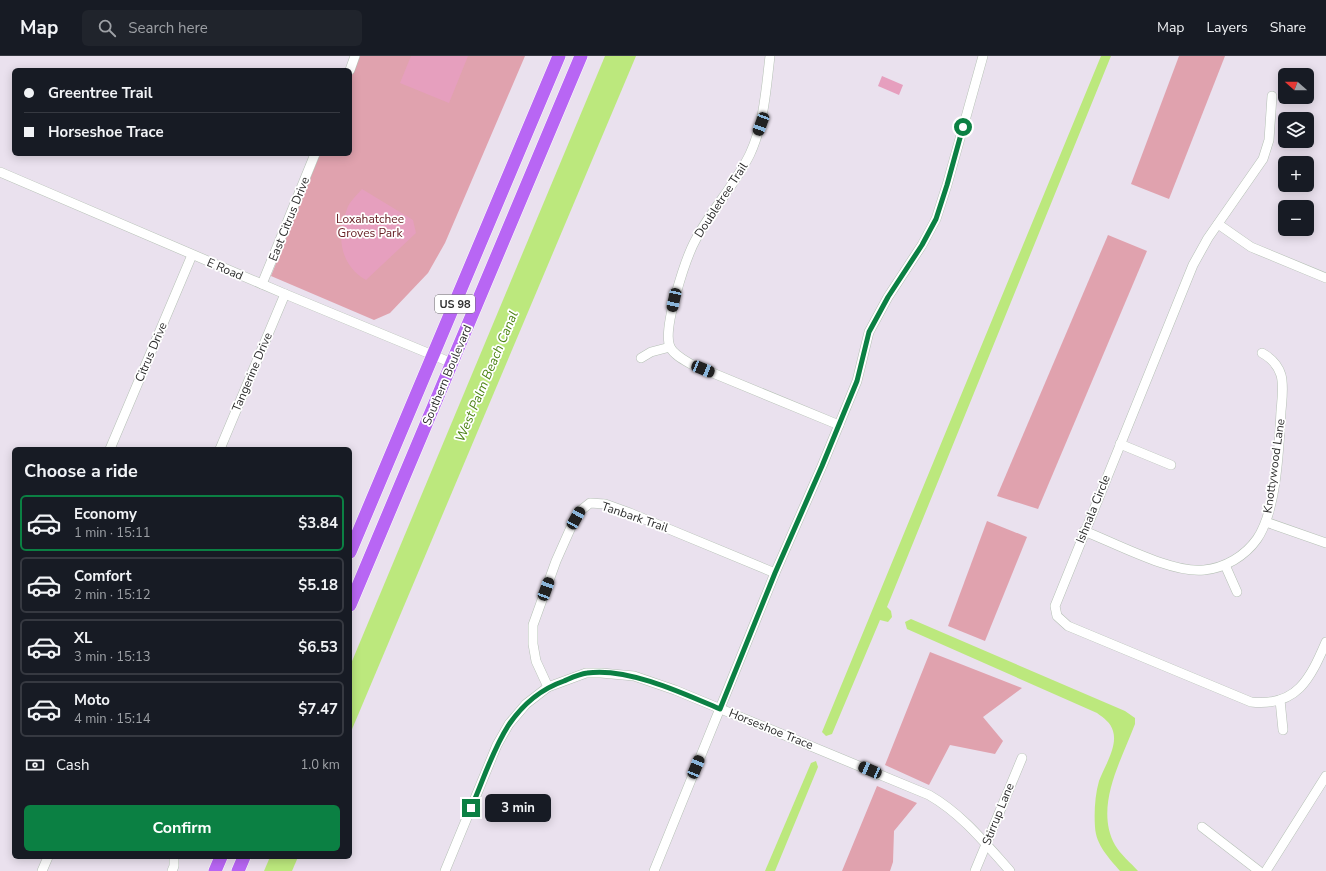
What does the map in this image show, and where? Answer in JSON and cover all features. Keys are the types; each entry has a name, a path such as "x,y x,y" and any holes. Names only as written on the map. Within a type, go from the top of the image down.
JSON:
{"highway":[{"name":"Southern Boulevard","path":"352,547 559,56"},
{"name":"Southern Boulevard","path":"352,600 581,56"},
{"path":"215,871 220,859"},
{"path":"238,871 243,859"}],"street":[{"path":"351,68 355,56"},
{"name":"Doubletree Trail","path":"670,347 668,329 676,290 695,239 737,178 750,153 761,124 770,56"},
{"path":"654,871 775,573 857,381 869,332 888,297 922,245 936,219 983,56"},
{"name":"Ishnala Circle","path":"1272,96 1269,140 1263,159 1218,224 1193,265 1055,601 1055,611 1063,623 1242,700 1261,704 1280,700 1296,692 1309,678 1326,642"},
{"name":"East Citrus Drive","path":"262,284 314,156"},
{"name":"E Road","path":"0,172 192,255 452,363"},
{"path":"1218,224 1251,247 1326,278"},
{"name":"Citrus Drive","path":"111,447 192,255"},
{"name":"Tangerine Drive","path":"221,447 285,294"},
{"path":"641,358 651,352 670,347 679,357 691,364 839,426"},
{"name":"Knottywood Lane","path":"1084,531 1174,567 1194,571 1225,565 1243,554 1251,547 1266,522 1278,452 1283,385 1278,368 1270,358 1262,353"},
{"path":"1120,444 1172,465"},
{"name":"Tanbark Trail","path":"548,687 536,661 533,625 556,561 572,525 580,511 590,503 605,504 630,513 775,573"},
{"path":"1266,522 1326,543"},
{"path":"1225,565 1237,592"},
{"name":"Horseshoe Trace","path":"445,871 497,745 509,724 526,704 548,687 586,673 634,676 675,690 929,795 955,812 1010,871"},
{"path":"1280,700 1283,730"},
{"name":"Stirrup Lane","path":"975,871 1022,758"},
{"path":"1266,871 1326,776"},
{"path":"1202,827 1259,871"},
{"path":"42,871 47,859"},
{"path":"172,871 174,859"}],"green space":[{"name":"Loxahatchee Groves Park","path":"360,56 525,56 445,243 428,273 390,313 374,320 271,276 319,156 352,156 352,75"},
{"path":"411,56 468,56 449,103 400,83"},
{"path":"1179,56 1225,56 1169,199 1131,184"},
{"path":"882,76 903,85 899,95 878,86"},
{"path":"362,189 413,220 416,233 366,280 357,274 351,267 346,258 341,240 344,219 348,206"},
{"path":"1108,235 1147,251 1038,509 997,496"},
{"path":"987,521 1027,537 985,641 948,626"},
{"path":"930,652 1022,688 983,717 1003,741 995,754 950,745 929,785 885,765"},
{"path":"877,786 917,803 894,831 893,862 890,871 842,871"}],"water":[{"name":"West Palm Beach Canal","path":"605,56 636,56 352,729 352,661"},
{"path":"1101,56 1111,56 887,607 891,611 892,617 888,622 880,620 832,734 826,736 822,732"},
{"path":"911,619 1125,711 1135,718 1135,724 1112,784 1108,800 1107,815 1109,830 1115,845 1138,871 1120,871 1100,845 1096,834 1095,810 1099,781 1114,744 1113,731 1109,723 1097,713 907,629 905,622"},
{"path":"816,761 818,767 775,871 765,871 811,763"},
{"path":"269,859 297,859 292,871 264,871"}],"route":[{"path":"471,808 497,745 509,724 526,704 548,687 586,673 634,676 675,690 720,709 775,573 857,381 869,332 888,297 922,245 936,219 963,127"}]}
